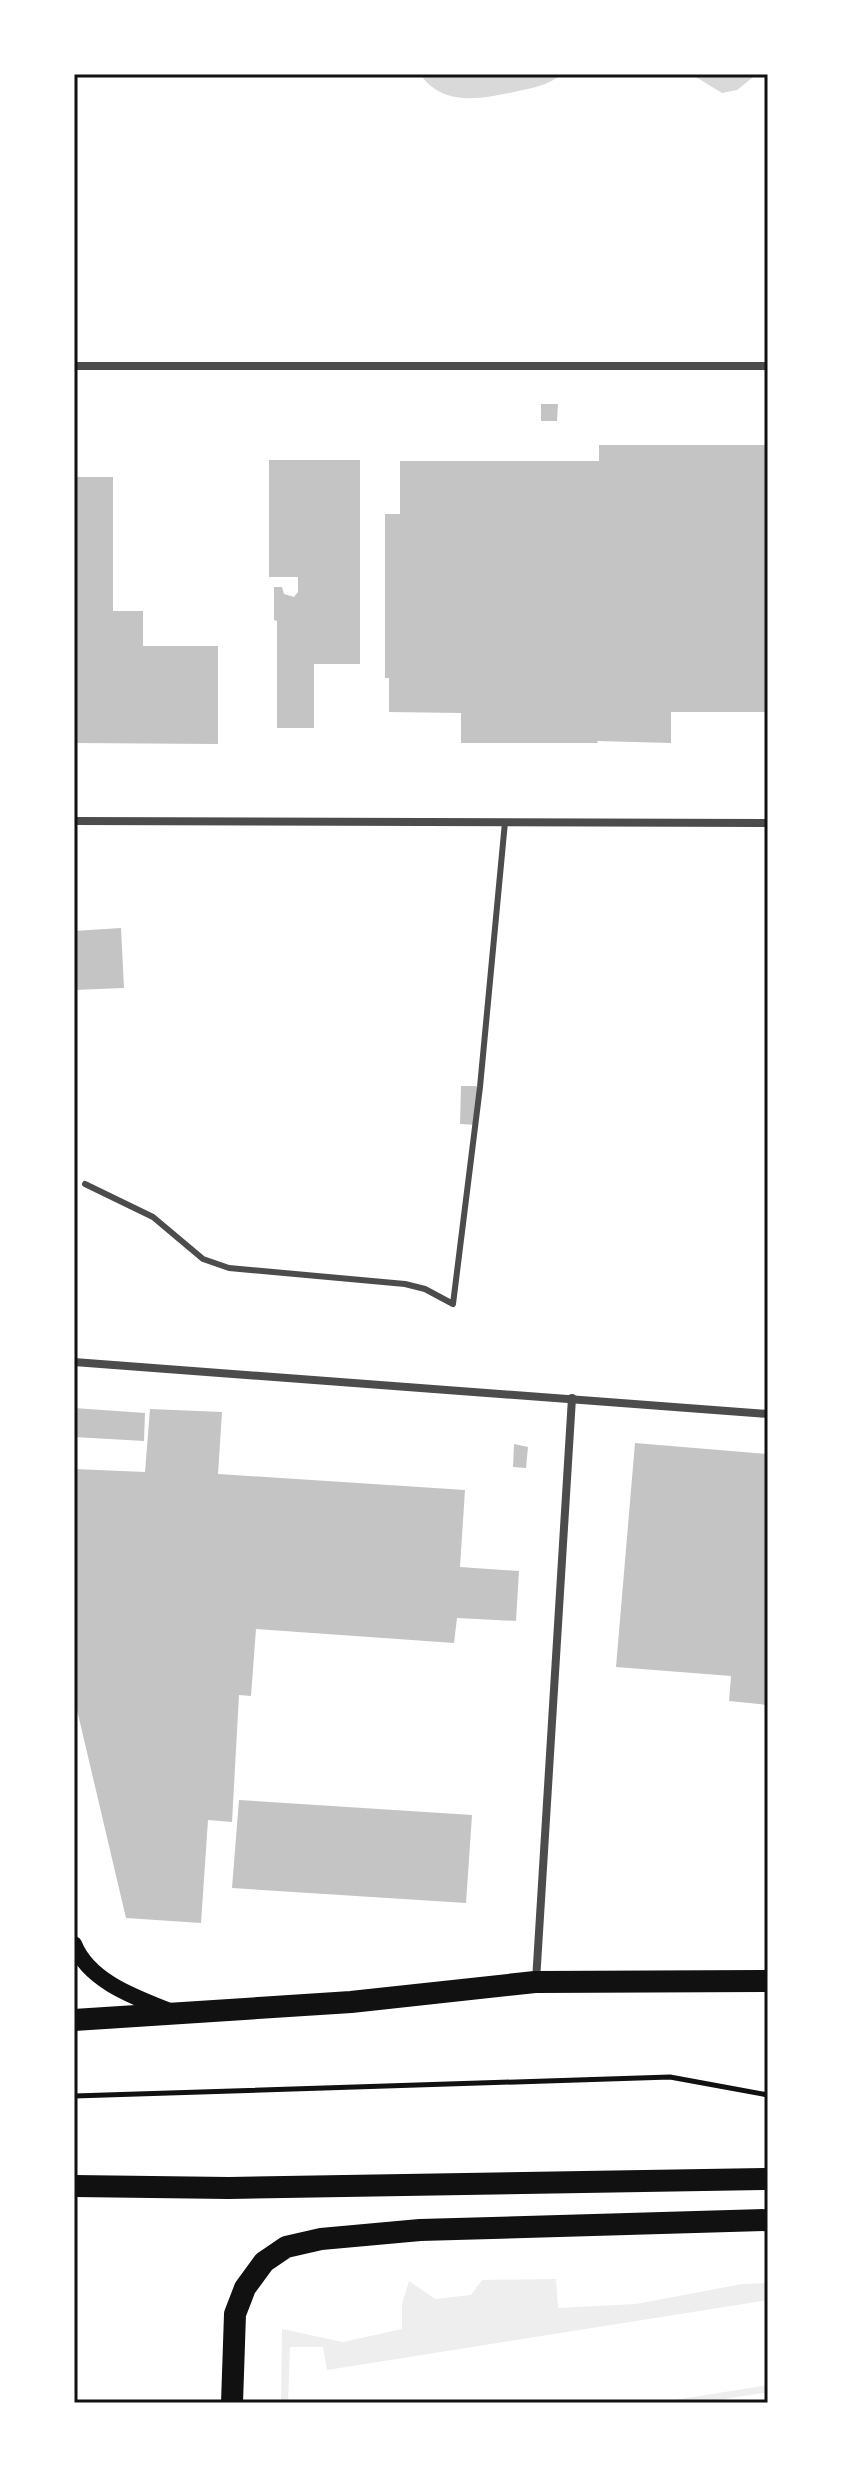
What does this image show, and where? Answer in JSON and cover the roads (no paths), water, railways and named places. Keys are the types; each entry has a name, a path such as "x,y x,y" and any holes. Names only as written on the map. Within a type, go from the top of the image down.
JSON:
{"highway":[{"path":"74,2020 351,2002 535,1982 768,1981"},
{"path":"74,2186 229,2188 768,2179"},
{"path":"232,2403 235,2314 245,2288 264,2262 286,2247 321,2239 420,2230 768,2220"}],"main road":[{"path":"74,1944 93,1970 129,1995 174,2012"}],"street":[{"path":"74,366 768,366"},
{"path":"74,821 768,823"},
{"path":"74,1362 768,1414"},
{"path":"535,1982 572,1398"}],"lane":[{"path":"85,1184 153,1217 203,1259 216,1264 229,1268 405,1284 425,1289 453,1304 480,1087 505,822"}]}
